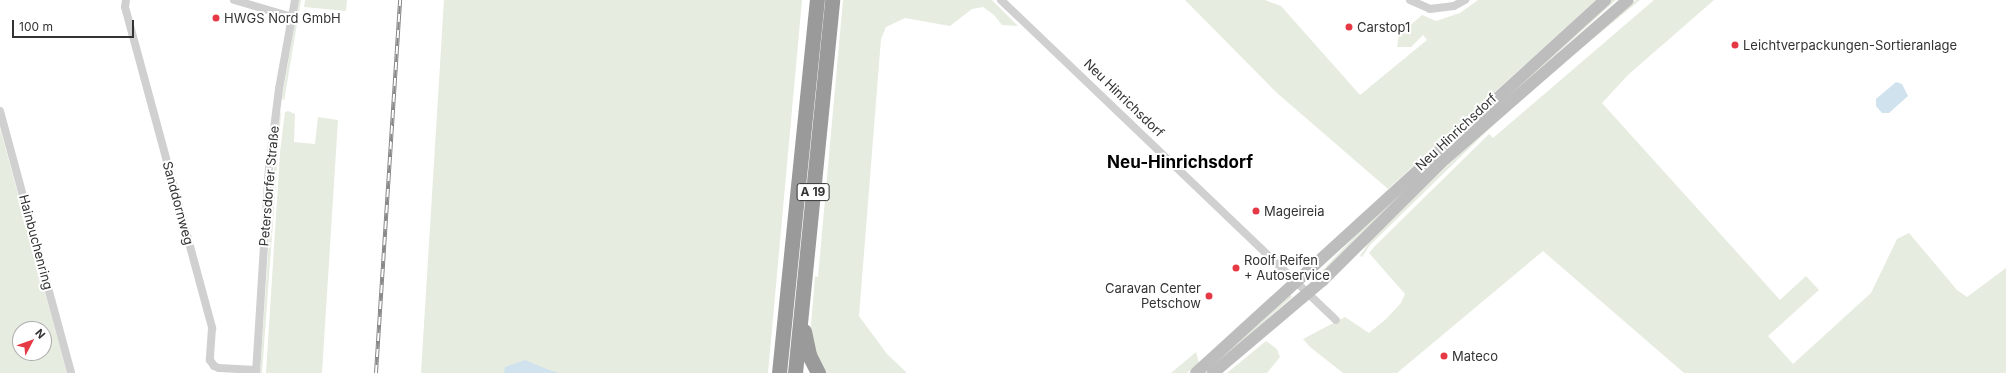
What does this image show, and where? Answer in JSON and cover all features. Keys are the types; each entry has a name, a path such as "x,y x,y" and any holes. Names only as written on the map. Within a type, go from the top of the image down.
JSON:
{"highway":[{"name":"A 19","path":"779,373 817,0"},
{"name":"A 19","path":"795,373 832,0"},
{"path":"801,317 809,355 818,373"}],"main road":[{"name":"Neu Hinrichsdorf","path":"1196,373 1312,270 1605,0"},
{"name":"Neu Hinrichsdorf","path":"1213,373 1298,302 1445,160 1628,0"},
{"path":"1309,292 1305,286 1306,279 1312,270"},
{"path":"1297,282 1298,302"}],"street":[{"name":"Sanddornweg","path":"126,0 126,7 212,328 210,360 214,366 219,368 256,371"},
{"path":"234,0 292,17"},
{"name":"Petersdorfer Straße","path":"256,371 269,168 279,89 295,0"},
{"name":"Neu Hinrichsdorf","path":"1001,0 1309,292 1336,320"},
{"path":"1410,0 1430,9 1442,9 1465,0"},
{"name":"Hainbuchenring","path":"0,111 72,373"}],"shaded area":[{"path":"299,0 301,0 284,101 282,98"},
{"path":"305,0 347,0 346,11 304,7"},
{"path":"444,0 802,0 768,373 421,373"},
{"path":"843,0 992,0 1018,26 1002,25 994,15 983,7 972,9 950,26 905,18 886,27 881,39 859,316 887,354 907,373 823,373 810,337 815,276 818,277"},
{"path":"1185,0 1265,0 1281,6 1360,95 1427,40 1423,35 1411,47 1397,47 1399,35 1422,15 1436,21 1460,13 1478,0 1596,0 1388,189 1277,93"},
{"path":"1610,0 1616,0 1441,158 1321,275 1320,273 1358,233"},
{"path":"1636,0 1640,0 1553,72 1486,132 1370,245 1362,257 1360,256 1370,241 1492,122"},
{"path":"1654,0 1714,0 1629,74 1602,103 1780,300 1806,276 1819,290 1768,336 1793,364 1871,293 1897,239 1909,233 1957,290 1967,297 2006,268 2006,373 1684,373 1543,251 1397,373 1343,373 1310,347 1303,339 1345,317 1369,333 1386,319 1401,303 1405,294 1369,253 1374,247 1489,134 1493,138"},
{"path":"288,111 295,114 294,142 315,144 318,117 338,120 322,373 266,373 280,152 285,112"},
{"path":"281,112 262,373 260,373 275,151 279,115"},
{"path":"0,128 67,373 0,373"},
{"path":"1290,294 1292,297 1206,373 1202,373"},
{"path":"1266,341 1277,349 1280,357 1267,373 1227,373"},
{"path":"1196,352 1199,363 1187,373 1171,373"}],"water":[{"path":"1896,82 1902,84 1908,96 1889,113 1882,113 1876,106 1876,99"},
{"path":"525,360 559,373 504,373 505,367"}],"railway":[{"path":"376,373 400,0"}],"place":[{"name":"HWGS Nord GmbH","path":"216,18"},
{"name":"Carstop1","path":"1349,27"},
{"name":"Leichtverpackungen-Sortieranlage","path":"1735,45"},
{"name":"Mageireia","path":"1256,211"},
{"name":"Roolf Reifen + Autoservice","path":"1236,268"},
{"name":"Caravan Center Petschow","path":"1209,296"},
{"name":"Mateco","path":"1444,356"}],"district":[{"name":"Neu-Hinrichsdorf","path":"1180,163"}]}
